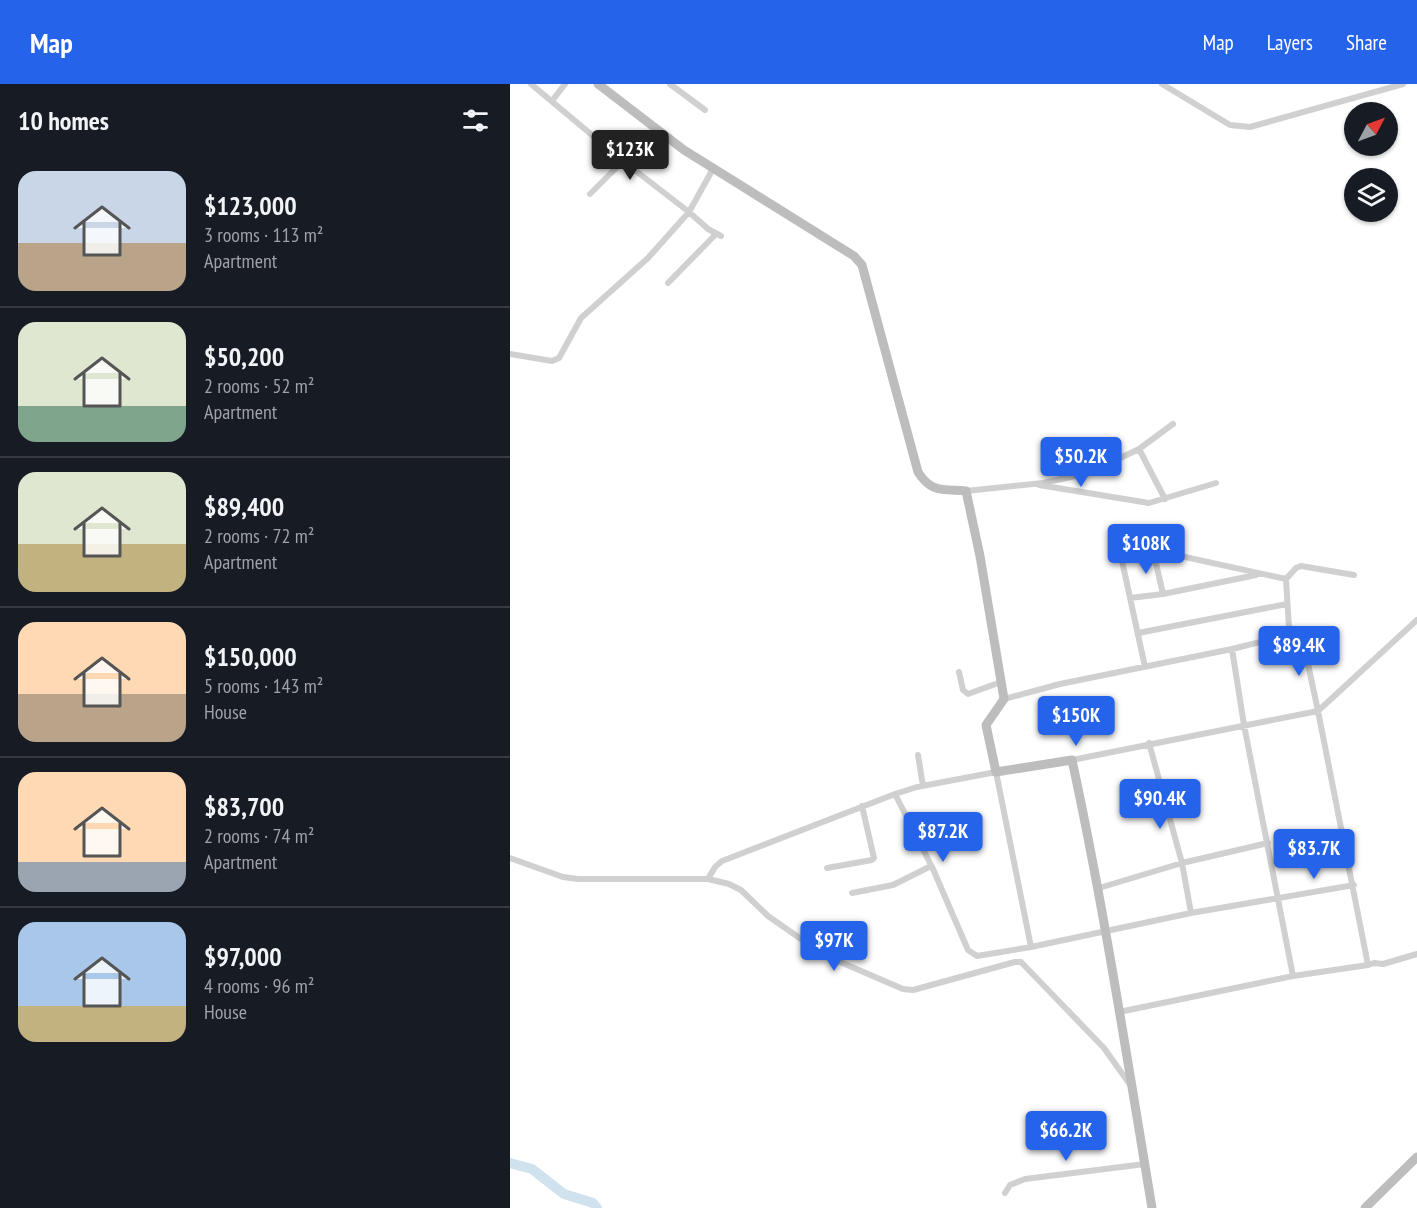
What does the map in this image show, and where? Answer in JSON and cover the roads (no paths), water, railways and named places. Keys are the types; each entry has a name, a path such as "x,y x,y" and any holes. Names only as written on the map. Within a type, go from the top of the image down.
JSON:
{"street":[{"path":"531,84 623,161 719,235 668,283"},
{"path":"552,101 565,84"},
{"path":"598,84 659,132 859,261 870,291 918,472 925,483 933,489 966,491 1032,484 1089,473 1139,449 1173,424"},
{"path":"670,84 705,110"},
{"path":"1162,84 1230,125 1250,127 1403,84"},
{"path":"590,194 623,161"},
{"path":"510,354 552,361 559,358 582,318 648,258 689,212 714,167"},
{"path":"1139,449 1165,499"},
{"path":"1069,478 1069,492"},
{"path":"1032,484 1069,492 1149,503 1216,483"},
{"path":"966,491 1004,699"},
{"path":"1145,667 1119,547 1124,542 1286,579"},
{"path":"1153,550 1163,594"},
{"path":"1287,633 1289,628 1286,579 1296,568 1301,566 1354,575"},
{"path":"1130,598 1163,594 1260,574"},
{"path":"1138,633 1287,604"},
{"path":"708,879 715,867 725,859 862,806 923,786 1072,760 1318,711 1417,620"},
{"path":"1031,947 986,725 1004,699 1060,684 1232,649 1280,637 1287,633 1302,636 1354,885 1368,965"},
{"path":"1232,649 1244,725 1293,976"},
{"path":"959,672 963,690 968,694 1001,682"},
{"path":"1149,743 1182,863 1191,912"},
{"path":"918,755 923,786"},
{"path":"1072,760 1099,888 1104,931 1152,1208"},
{"path":"895,794 931,866 965,945 974,955 981,957 1191,912 1354,885"},
{"path":"827,868 872,861 874,858 862,806"},
{"path":"1167,809 1194,806"},
{"path":"1099,888 1182,863 1268,843"},
{"path":"510,858 563,877 578,879 708,879 738,888 768,916 824,955 903,989 913,990 1021,962 1104,1048 1127,1083 1133,1088"},
{"path":"852,893 892,885 931,866"},
{"path":"1119,1012 1293,976 1374,963 1383,964 1417,954"},
{"path":"1365,1208 1417,1158"},
{"path":"1005,1193 1010,1185 1025,1179 1145,1164"}],"waterway":[{"path":"510,1163 532,1169 564,1194 593,1203 597,1208"}]}
